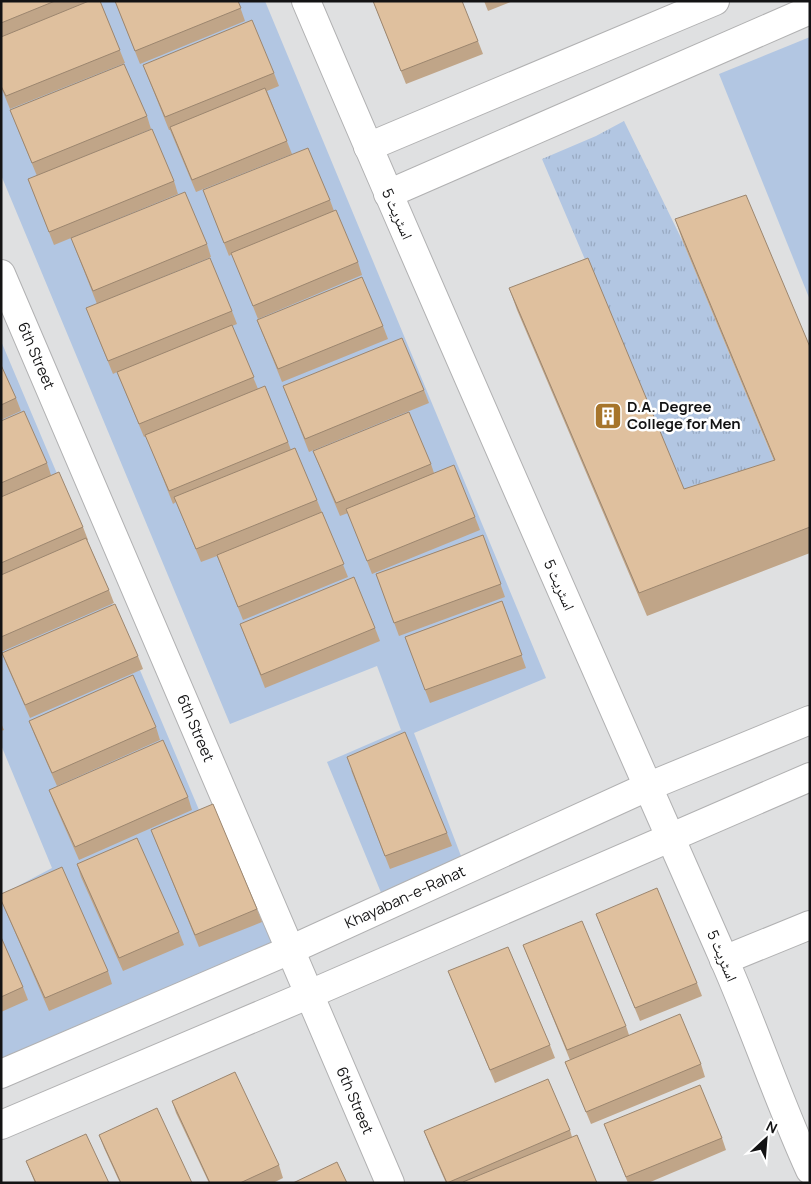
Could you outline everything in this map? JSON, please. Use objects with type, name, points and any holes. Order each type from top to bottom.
[{"type":"street","name":"اسٹریٹ 5","points":[[306,1],[388,194],[724,960],[808,1163]]},
{"type":"street","points":[[368,147],[716,1]]},
{"type":"street","points":[[388,194],[810,10]]},
{"type":"street","name":"6th Street","points":[[1,274],[390,1183]]},
{"type":"street","name":"Khayaban-e-Rahat","points":[[1,1074],[290,950],[647,787],[810,720]]},
{"type":"street","points":[[1,1125],[310,994],[669,836],[810,777]]},
{"type":"street","points":[[724,960],[810,925]]},
{"type":"green space","points":[[1,1],[265,1],[546,678],[414,733],[461,856],[382,895],[327,762],[401,730],[377,666],[230,724],[1,175]]},
{"type":"green space","points":[[810,37],[810,300],[719,74]]},
{"type":"green space","points":[[624,121],[683,242],[783,483],[693,512],[542,159],[596,136]]},
{"type":"green space","points":[[1,341],[202,817],[223,809],[274,944],[1,1062],[1,895],[52,868],[1,745]]},
{"type":"building","points":[[1,1],[55,1],[1,23]]},
{"type":"building","points":[[89,1],[100,1],[120,50],[6,96],[1,86],[1,37]]},
{"type":"building","points":[[115,1],[238,1],[241,8],[135,51]]},
{"type":"building","points":[[373,1],[462,1],[478,41],[401,71]]},
{"type":"building","points":[[252,20],[274,73],[165,117],[143,65]]},
{"type":"building","points":[[124,64],[147,116],[32,163],[10,110]]},
{"type":"building","points":[[265,88],[287,141],[192,180],[170,127]]},
{"type":"building","points":[[152,129],[174,181],[49,232],[28,179]]},
{"type":"building","points":[[308,148],[330,200],[224,243],[203,190]]},
{"type":"building","points":[[185,192],[207,244],[93,291],[71,238]]},
{"type":"building","name":"D.A. Degree College for Men","points":[[746,195],[810,347],[810,527],[639,593],[509,288],[588,258],[684,489],[775,460],[675,219]]},
{"type":"building","points":[[336,210],[358,262],[253,306],[231,253]]},
{"type":"building","points":[[210,258],[232,311],[108,361],[86,308]]},
{"type":"building","points":[[362,277],[383,326],[278,369],[257,320]]},
{"type":"building","points":[[232,325],[254,377],[139,424],[117,372]]},
{"type":"building","points":[[402,338],[424,390],[305,439],[283,386]]},
{"type":"building","points":[[1,365],[16,398],[1,405]]},
{"type":"building","points":[[265,386],[288,442],[169,491],[145,435]]},
{"type":"building","points":[[24,411],[47,463],[1,483],[1,421]]},
{"type":"building","points":[[409,412],[431,464],[336,503],[313,451]]},
{"type":"building","points":[[295,448],[317,500],[196,549],[174,497]]},
{"type":"building","points":[[454,465],[475,517],[367,561],[346,509]]},
{"type":"building","points":[[59,472],[83,527],[1,563],[1,497]]},
{"type":"building","points":[[322,512],[344,564],[238,607],[217,555]]},
{"type":"building","points":[[483,535],[501,584],[394,623],[376,574]]},
{"type":"building","points":[[86,538],[109,590],[1,637],[1,575]]},
{"type":"building","points":[[354,577],[375,628],[261,675],[240,624]]},
{"type":"building","points":[[502,601],[522,655],[425,690],[405,637]]},
{"type":"building","points":[[115,604],[138,656],[25,705],[2,653]]},
{"type":"building","points":[[133,675],[156,727],[52,773],[29,721]]},
{"type":"building","points":[[405,732],[447,833],[385,856],[347,757]]},
{"type":"building","points":[[163,740],[188,797],[75,847],[49,790]]},
{"type":"building","points":[[213,804],[257,909],[195,935],[151,830]]},
{"type":"building","points":[[137,838],[179,932],[119,958],[77,864]]},
{"type":"building","points":[[62,867],[108,971],[45,998],[1,900],[1,894]]},
{"type":"building","points":[[657,888],[697,983],[635,1008],[596,914]]},
{"type":"building","points":[[582,921],[626,1026],[567,1050],[523,945]]},
{"type":"building","points":[[1,937],[23,987],[1,997]]},
{"type":"building","points":[[508,947],[550,1045],[490,1070],[448,971]]},
{"type":"building","points":[[680,1014],[701,1064],[586,1112],[565,1062]]},
{"type":"building","points":[[235,1072],[279,1165],[240,1183],[210,1183],[172,1101]]},
{"type":"building","points":[[548,1079],[570,1130],[447,1183],[424,1131]]},
{"type":"building","points":[[700,1085],[722,1138],[626,1177],[604,1124]]},
{"type":"building","points":[[157,1108],[192,1183],[121,1183],[99,1135]]},
{"type":"building","points":[[86,1134],[109,1183],[36,1183],[26,1161]]},
{"type":"building","points":[[577,1135],[597,1183],[463,1183],[463,1182]]},
{"type":"building","points":[[337,1162],[347,1183],[293,1183]]},
{"type":"place","name":"D.A. Degree College for Men","points":[[608,416]]}]
